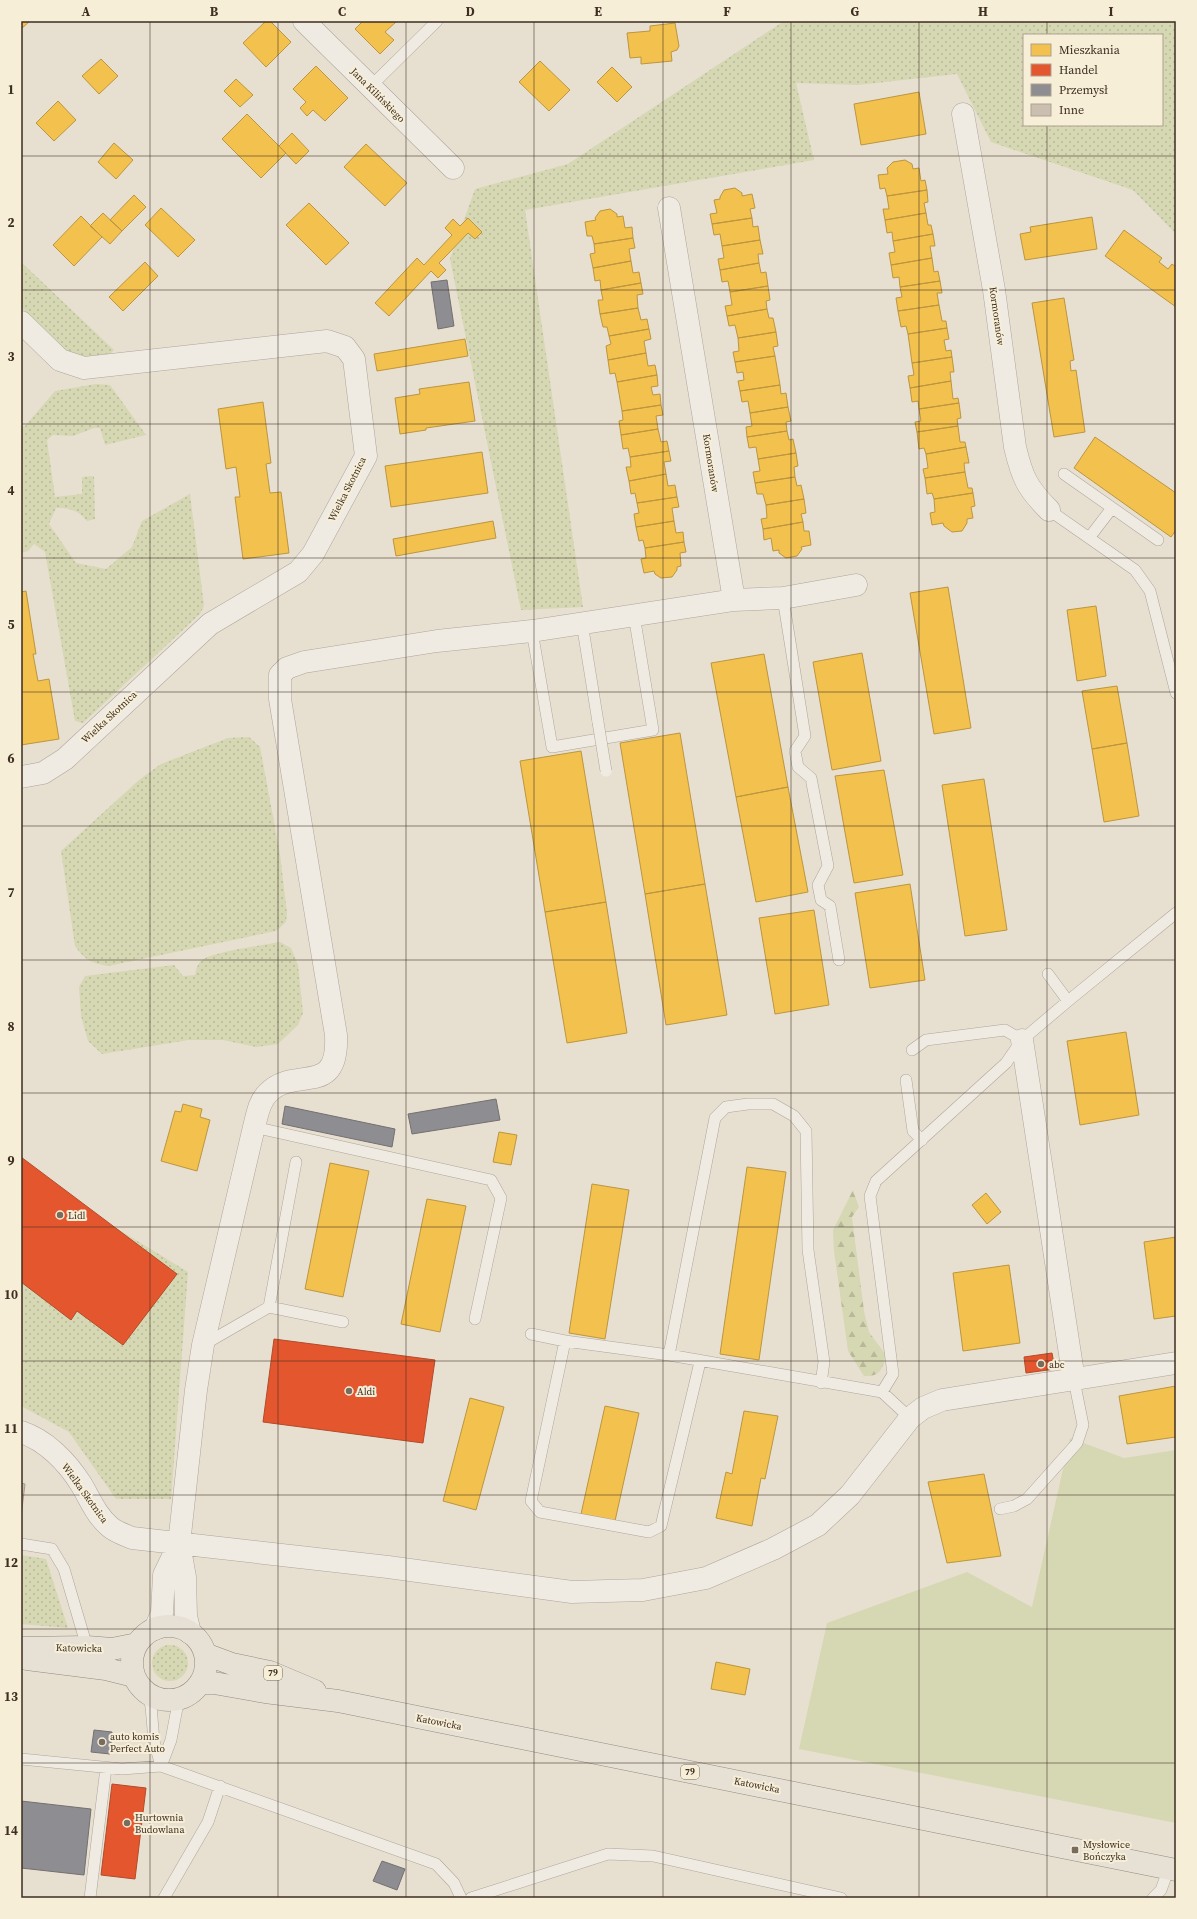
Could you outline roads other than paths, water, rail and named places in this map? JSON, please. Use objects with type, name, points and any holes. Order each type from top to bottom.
[{"type":"main road","points":[[174,1626],[190,1632],[198,1641],[205,1654],[205,1671],[200,1683],[192,1692],[183,1697],[165,1699],[156,1697],[140,1684],[132,1660],[137,1644],[142,1637],[155,1629],[174,1626]]},
{"type":"main road","name":"Katowicka","points":[[21,1648],[88,1647],[112,1649],[137,1644]]},
{"type":"main road","name":"Katowicka","points":[[205,1654],[232,1664],[270,1672],[338,1701]]},
{"type":"main road","name":"Katowicka","points":[[21,1658],[106,1669],[140,1684]]},
{"type":"main road","name":"Katowicka","points":[[200,1683],[214,1683],[265,1692],[338,1701],[1172,1869]]},
{"type":"street","name":"Jana Kilińskiego","points":[[304,21],[453,168]]},
{"type":"street","name":"Kormoranów","points":[[963,114],[994,290],[1015,447],[1021,471],[1033,494],[1048,510]]},
{"type":"street","name":"Kormoranów","points":[[669,208],[734,600]]},
{"type":"street","name":"Wielka Skotnica","points":[[21,322],[60,360],[84,368],[327,341],[345,347],[354,359],[366,456],[313,554],[298,572],[210,624],[65,759],[43,773],[21,777]]},
{"type":"street","points":[[190,1632],[186,1616],[185,1577],[179,1544],[196,1390],[203,1345],[254,1127],[260,1106],[266,1094],[273,1088],[283,1084],[311,1079],[324,1073],[332,1065],[336,1056],[337,1048],[280,699],[280,674],[287,668],[304,662],[437,641],[532,631],[734,600],[783,598],[856,585]]},
{"type":"street","points":[[1022,1040],[1074,1380]]},
{"type":"street","name":"Wielka Skotnica","points":[[21,1432],[47,1446],[66,1464],[80,1482],[96,1511],[111,1528],[132,1538],[388,1567],[572,1592],[643,1590],[706,1578],[773,1549],[818,1525],[850,1496],[910,1418],[923,1408],[942,1400],[1074,1380],[1176,1362]]},
{"type":"street","points":[[155,1629],[162,1613],[164,1575],[179,1544]]},
{"type":"lane","points":[[370,87],[437,21]]},
{"type":"lane","points":[[1064,474],[1158,540]]},
{"type":"lane","points":[[1089,538],[1112,508]]},
{"type":"lane","points":[[1048,510],[1135,570],[1150,591],[1176,689]]},
{"type":"lane","points":[[783,598],[805,736],[795,751],[798,767],[812,778],[828,866],[818,885],[821,900],[830,906],[839,960]]},
{"type":"lane","points":[[532,631],[552,747],[654,730],[634,615]]},
{"type":"lane","points":[[582,623],[606,771]]},
{"type":"lane","points":[[882,1392],[893,1374],[870,1196],[876,1181],[1006,1063],[1022,1040],[1176,913]]},
{"type":"lane","points":[[1048,974],[1068,1001]]},
{"type":"lane","points":[[912,1050],[926,1040],[1005,1030],[1022,1040]]},
{"type":"lane","points":[[906,1080],[913,1131],[922,1140]]},
{"type":"lane","points":[[669,1356],[715,1118],[726,1107],[748,1104],[773,1104],[794,1116],[806,1131],[808,1250],[824,1362],[821,1383]]},
{"type":"lane","points":[[254,1127],[491,1180],[501,1198],[475,1319]]},
{"type":"lane","points":[[269,1307],[296,1162]]},
{"type":"lane","points":[[203,1345],[269,1307],[343,1322]]},
{"type":"lane","points":[[531,1334],[565,1341],[669,1356],[821,1383],[882,1392],[910,1418]]},
{"type":"lane","points":[[565,1341],[531,1501],[540,1512],[649,1532],[661,1526],[700,1362]]},
{"type":"lane","points":[[1000,1508],[1014,1506],[1027,1499],[1077,1444],[1082,1425],[1074,1380]]},
{"type":"lane","points":[[21,1544],[52,1549],[64,1570],[88,1647]]},
{"type":"lane","points":[[140,1684],[151,1706],[154,1741],[161,1766]]},
{"type":"lane","points":[[161,1766],[171,1740],[177,1708],[183,1697]]},
{"type":"lane","points":[[21,1759],[122,1769],[161,1766],[436,1864],[454,1883],[461,1898]]},
{"type":"lane","points":[[90,1898],[106,1768]]},
{"type":"lane","points":[[164,1898],[208,1822],[220,1786]]},
{"type":"lane","points":[[471,1898],[608,1854],[653,1856],[841,1898]]},
{"type":"lane","points":[[1153,1898],[1160,1890],[1172,1869]]},
{"type":"place","name":"Lidl","points":[[60,1215]]},
{"type":"place","name":"abc","points":[[1041,1364]]},
{"type":"place","name":"Aldi","points":[[349,1391]]},
{"type":"place","name":"auto komis Perfect Auto","points":[[102,1742]]},
{"type":"place","name":"Hurtownia Budowlana","points":[[127,1823]]},
{"type":"place","name":"Mysłowice Bończyka","points":[[1075,1850]]}]
